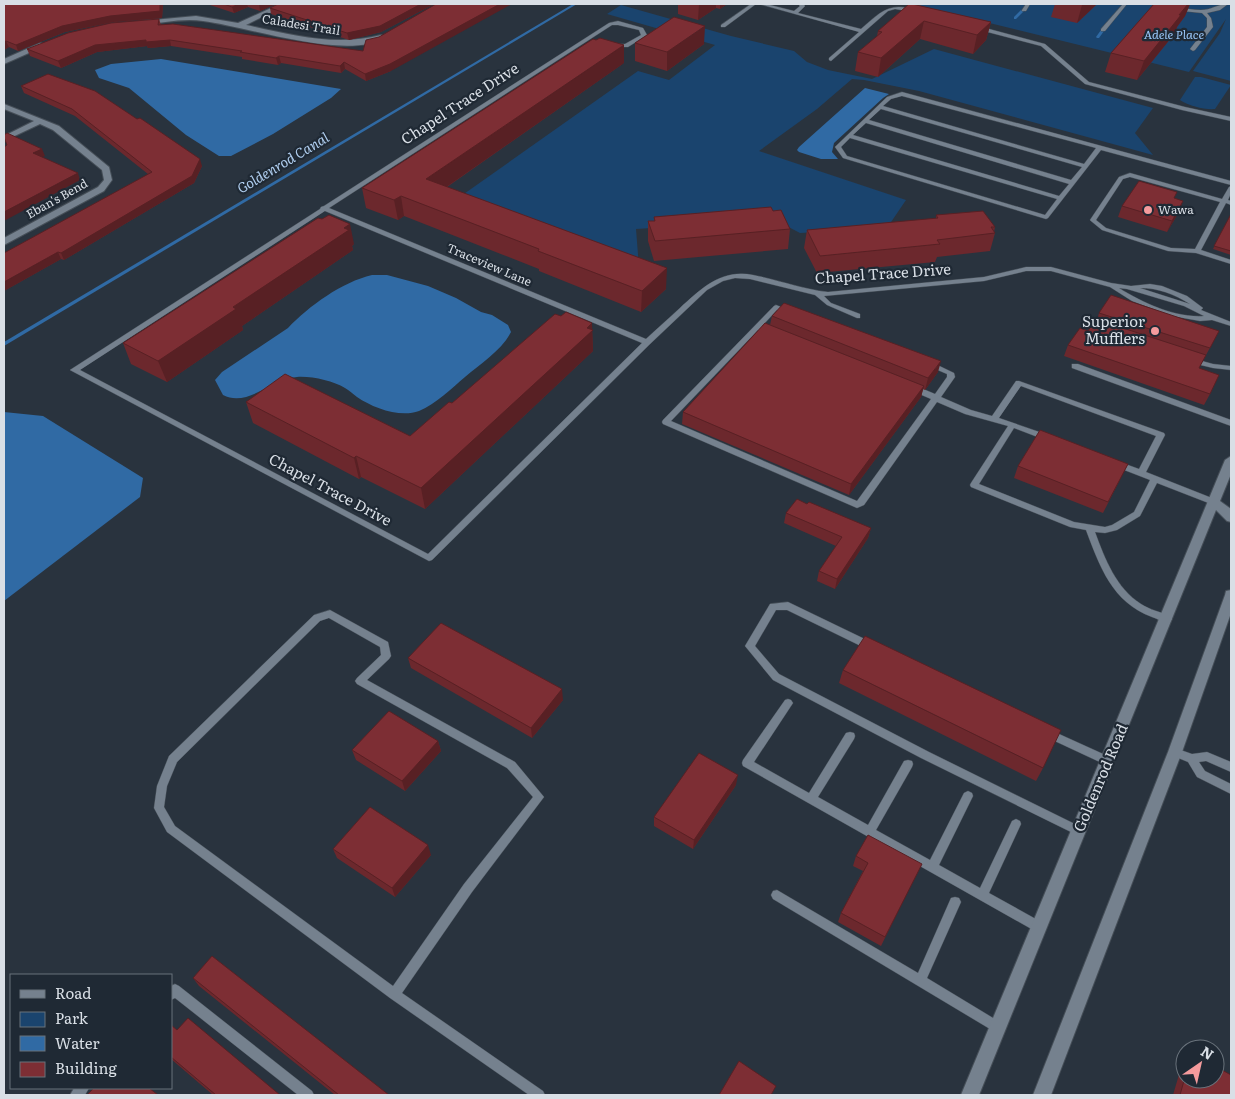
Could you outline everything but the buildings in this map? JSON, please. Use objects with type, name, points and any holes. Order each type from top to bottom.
[{"type":"main road","points":[[240,26],[285,4]]},
{"type":"main road","name":"Caladesi Trail","points":[[133,24],[202,18],[268,32],[345,44],[368,42],[392,31]]},
{"type":"main road","points":[[4,62],[52,42]]},
{"type":"main road","name":"Eban's Bend","points":[[4,106],[56,128],[106,169],[108,180],[101,188],[4,242]]},
{"type":"main road","points":[[4,139],[40,121]]},
{"type":"main road","name":"Goldenrod Road","points":[[970,1095],[1231,460]]},
{"type":"main road","points":[[1214,502],[1226,511],[1231,518]]},
{"type":"main road","points":[[1042,1095],[1175,752],[1231,595]]},
{"type":"lane","points":[[724,26],[754,4]]},
{"type":"lane","points":[[762,4],[862,31]]},
{"type":"lane","points":[[795,13],[803,6],[800,4]]},
{"type":"lane","points":[[1024,10],[1028,4]]},
{"type":"lane","points":[[1103,30],[1125,4]]},
{"type":"lane","points":[[1155,4],[1204,12],[1217,10],[1226,4]]},
{"type":"lane","points":[[831,59],[886,10],[895,8],[924,14]]},
{"type":"lane","points":[[1193,49],[1210,27],[1209,18],[1204,12]]},
{"type":"lane","name":"Chapel Trace Drive","points":[[611,45],[626,46],[644,35],[641,29],[618,23],[611,24],[592,40],[323,208],[74,370],[429,558],[646,342],[713,282],[728,277],[755,277],[806,293],[818,294],[955,282],[1032,269],[1060,271],[1186,305],[1211,318],[1231,324]]},
{"type":"lane","points":[[969,26],[1043,45],[1087,83],[1184,109],[1231,119]]},
{"type":"lane","points":[[1100,147],[1046,217],[845,157],[838,147],[889,98],[902,94],[1100,147],[1231,183]]},
{"type":"lane","points":[[879,107],[1086,166]]},
{"type":"lane","points":[[864,121],[1073,183]]},
{"type":"lane","points":[[850,136],[1061,198]]},
{"type":"lane","points":[[1228,202],[1130,175],[1121,178],[1094,217],[1094,223],[1104,229],[1170,250],[1197,251],[1231,262]]},
{"type":"lane","points":[[1197,251],[1228,202],[1231,188]]},
{"type":"lane","name":"Traceview Lane","points":[[323,208],[646,342]]},
{"type":"lane","name":"Chapel Trace Drive","points":[[1111,285],[1136,301],[1191,318],[1211,318]]},
{"type":"lane","points":[[818,294],[829,304],[857,316]]},
{"type":"lane","points":[[794,314],[776,307],[666,422],[857,505],[951,377],[950,373],[919,359]]},
{"type":"lane","points":[[757,327],[777,335]]},
{"type":"lane","points":[[1187,358],[1213,366],[1231,368]]},
{"type":"lane","points":[[1075,366],[1231,423]]},
{"type":"lane","points":[[901,383],[968,412],[994,419],[1058,442]]},
{"type":"lane","points":[[994,419],[1019,383],[1161,435],[1141,473]]},
{"type":"lane","points":[[1012,425],[974,485],[1073,525],[1090,529],[1105,530],[1114,528],[1137,514],[1155,478]]},
{"type":"lane","points":[[1113,462],[1214,502]]},
{"type":"lane","points":[[1090,529],[1106,572],[1119,590],[1139,607],[1167,619]]},
{"type":"lane","points":[[876,649],[788,606],[773,607],[750,646],[776,677],[925,755],[1078,831]]},
{"type":"lane","points":[[394,994],[468,888],[539,797],[511,766],[360,680],[386,656],[385,644],[330,614],[317,618],[172,759],[162,786],[159,808],[171,830],[394,994],[539,1095]]},
{"type":"lane","points":[[788,703],[747,763],[1039,927]]},
{"type":"lane","points":[[1034,726],[1108,761]]},
{"type":"lane","points":[[812,799],[850,736]]},
{"type":"lane","points":[[1175,752],[1192,760],[1201,774],[1231,789]]},
{"type":"lane","points":[[1192,760],[1207,756],[1231,767]]},
{"type":"lane","points":[[870,831],[908,764]]},
{"type":"lane","points":[[932,866],[968,796]]},
{"type":"lane","points":[[983,894],[1016,824]]},
{"type":"lane","points":[[777,895],[999,1028]]},
{"type":"lane","points":[[920,981],[955,902]]},
{"type":"lane","points":[[172,993],[175,990],[308,1095]]},
{"type":"green space","name":"Adele Place","points":[[912,4],[1231,4],[1231,81],[1193,71],[1220,33],[1226,19],[1189,72]]},
{"type":"green space","points":[[621,5],[731,36],[794,51],[807,62],[828,70],[872,79],[934,49],[1153,108],[1135,133],[1153,155],[919,91],[852,79],[817,109],[759,151],[906,200],[887,228],[800,233],[775,220],[636,229],[639,267],[461,196],[638,71],[669,80],[715,45],[607,14]]},
{"type":"green space","points":[[1195,77],[1231,85],[1215,109],[1197,107],[1180,100]]},
{"type":"water","points":[[161,59],[341,89],[331,98],[273,134],[231,156],[219,156],[186,135],[129,88],[99,78],[95,70],[111,64]]},
{"type":"water","points":[[865,88],[889,94],[834,143],[832,152],[838,159],[821,159],[797,150],[799,147]]},
{"type":"water","points":[[372,275],[387,275],[428,286],[456,298],[481,312],[492,315],[508,325],[511,332],[496,351],[444,396],[425,408],[412,413],[387,411],[363,401],[340,385],[309,377],[297,377],[278,382],[242,398],[232,398],[223,395],[215,380],[222,372],[288,328],[306,311],[327,296],[349,283]]},
{"type":"water","points":[[4,412],[43,416],[143,478],[140,497],[4,601]]},
{"type":"waterway","name":"Goldenrod Canal","points":[[4,344],[575,4]]},
{"type":"waterway","points":[[1015,18],[1022,11]]},
{"type":"waterway","points":[[1098,37],[1102,31]]},
{"type":"place","name":"Wawa","points":[[1148,210]]},
{"type":"place","name":"Superior Mufflers","points":[[1155,331]]}]
